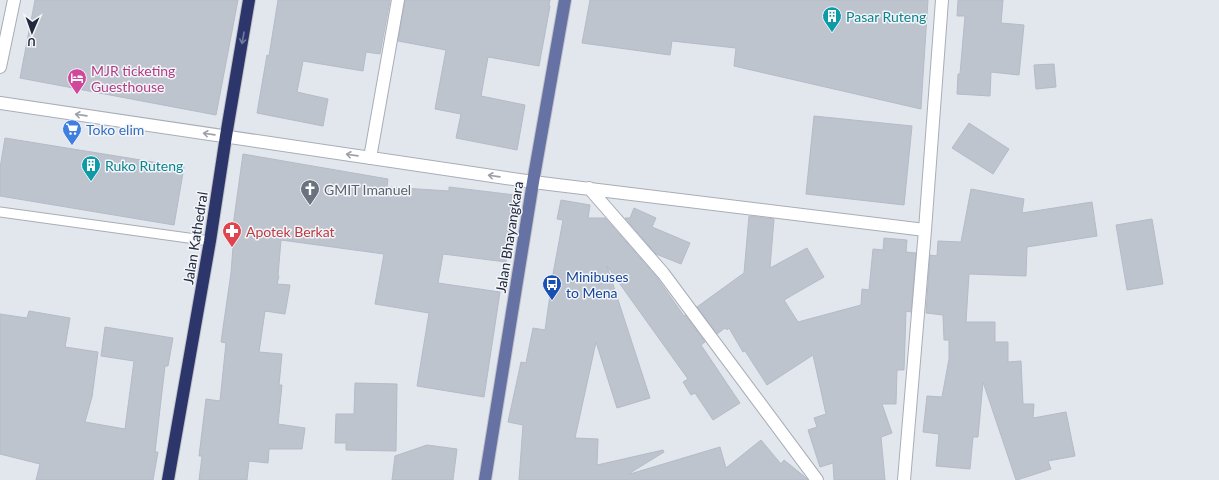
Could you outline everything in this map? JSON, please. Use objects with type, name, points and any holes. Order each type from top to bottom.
[{"type":"highway","name":"Jalan Kathedral","points":[[168,480],[210,241],[249,0]]},
{"type":"main road","name":"Jalan Bhayangkara","points":[[485,480],[533,182],[565,0]]},
{"type":"street","points":[[0,67],[14,0]]},
{"type":"street","points":[[370,158],[398,0]]},
{"type":"street","points":[[904,480],[925,230],[942,0]]},
{"type":"street","points":[[0,103],[533,182],[925,230]]},
{"type":"street","points":[[589,188],[663,273],[817,480]]},
{"type":"lane","points":[[0,212],[210,241]]},
{"type":"building","points":[[35,0],[238,0],[216,115],[20,78]]},
{"type":"building","points":[[278,0],[390,0],[380,54],[366,52],[363,71],[303,61],[297,92],[328,99],[323,126],[257,113],[267,55],[269,56]]},
{"type":"building","points":[[405,0],[550,0],[539,66],[488,57],[481,96],[525,105],[517,150],[456,138],[461,114],[435,109],[446,50],[398,41]]},
{"type":"building","name":"Pasar Ruteng","points":[[590,0],[928,0],[921,109],[734,66],[736,48],[672,41],[670,55],[582,43]]},
{"type":"building","points":[[958,0],[1003,0],[1001,23],[1024,25],[1019,75],[991,72],[990,96],[957,94],[965,16],[957,16]]},
{"type":"building","points":[[1054,64],[1056,87],[1036,89],[1034,65]]},
{"type":"building","points":[[814,116],[912,126],[904,205],[806,194]]},
{"type":"building","points":[[969,123],[1009,149],[993,174],[952,148]]},
{"type":"building","name":"Ruko Ruteng","points":[[5,138],[184,167],[174,225],[0,196],[0,168]]},
{"type":"building","points":[[243,154],[388,179],[387,187],[449,191],[449,187],[515,195],[506,262],[443,254],[438,283],[500,292],[484,397],[417,386],[429,313],[375,304],[384,254],[281,240],[279,276],[277,284],[290,285],[285,314],[265,311],[259,352],[282,354],[279,385],[282,385],[278,424],[305,428],[302,449],[269,449],[268,463],[249,461],[247,480],[199,480],[202,456],[199,456],[206,399],[220,401],[226,343],[221,342],[231,273],[234,234],[232,233]]},
{"type":"building","points":[[971,189],[1024,199],[1022,213],[1092,202],[1097,236],[1027,247],[1026,276],[969,274],[966,322],[995,322],[995,342],[1008,342],[1008,362],[1021,361],[1023,404],[1034,404],[1033,418],[1066,412],[1075,456],[1048,461],[1051,469],[1017,480],[983,382],[978,437],[973,437],[970,469],[936,466],[939,434],[923,432],[927,396],[942,397],[949,359],[949,340],[944,340],[943,315],[926,313],[930,255],[937,256],[938,241],[961,242]]},
{"type":"building","points":[[561,200],[590,205],[588,218],[605,218],[655,275],[684,316],[685,315],[705,342],[701,345],[740,403],[713,420],[695,393],[691,395],[683,382],[688,379],[607,266],[650,398],[617,408],[596,342],[575,438],[598,439],[597,465],[663,450],[664,452],[630,474],[720,447],[726,468],[761,440],[781,464],[784,460],[808,480],[519,480],[523,425],[508,422],[521,362],[526,363],[533,328],[545,330],[563,220],[557,219]]},
{"type":"building","points":[[634,208],[656,218],[652,227],[690,243],[681,264],[656,254],[625,218],[630,218]]},
{"type":"building","points":[[749,216],[774,219],[770,268],[807,248],[824,277],[784,300],[798,322],[861,305],[862,289],[869,290],[873,249],[883,250],[884,238],[907,240],[906,252],[916,253],[911,312],[906,311],[904,370],[897,370],[896,404],[882,404],[892,433],[881,437],[885,480],[834,480],[833,463],[820,467],[808,430],[817,427],[814,418],[826,414],[813,355],[767,385],[745,351],[743,352],[729,328],[727,330],[725,328],[717,334],[697,307],[744,273]]},
{"type":"building","points":[[1152,219],[1163,284],[1127,290],[1116,225]]},
{"type":"building","points":[[29,311],[70,318],[65,347],[98,352],[92,397],[85,422],[125,429],[134,361],[101,356],[105,327],[173,338],[168,366],[165,366],[155,452],[158,452],[153,480],[36,480],[40,464],[0,454],[0,314],[27,318]]},
{"type":"building","points":[[355,383],[397,384],[396,451],[346,450],[346,443],[335,443],[336,414],[354,414]]},
{"type":"building","points":[[427,445],[457,449],[453,480],[392,480],[395,456]]},
{"type":"place","name":"Pasar Ruteng","points":[[832,33]]},
{"type":"place","name":"MJR ticketing Guesthouse","points":[[77,95]]},
{"type":"place","name":"Toko elim","points":[[72,146]]},
{"type":"place","name":"Ruko Ruteng","points":[[91,182]]},
{"type":"place","name":"GMIT Imanuel","points":[[310,206]]},
{"type":"place","name":"Apotek Berkat","points":[[232,248]]},
{"type":"place","name":"Minibuses to Mena","points":[[552,301]]}]
